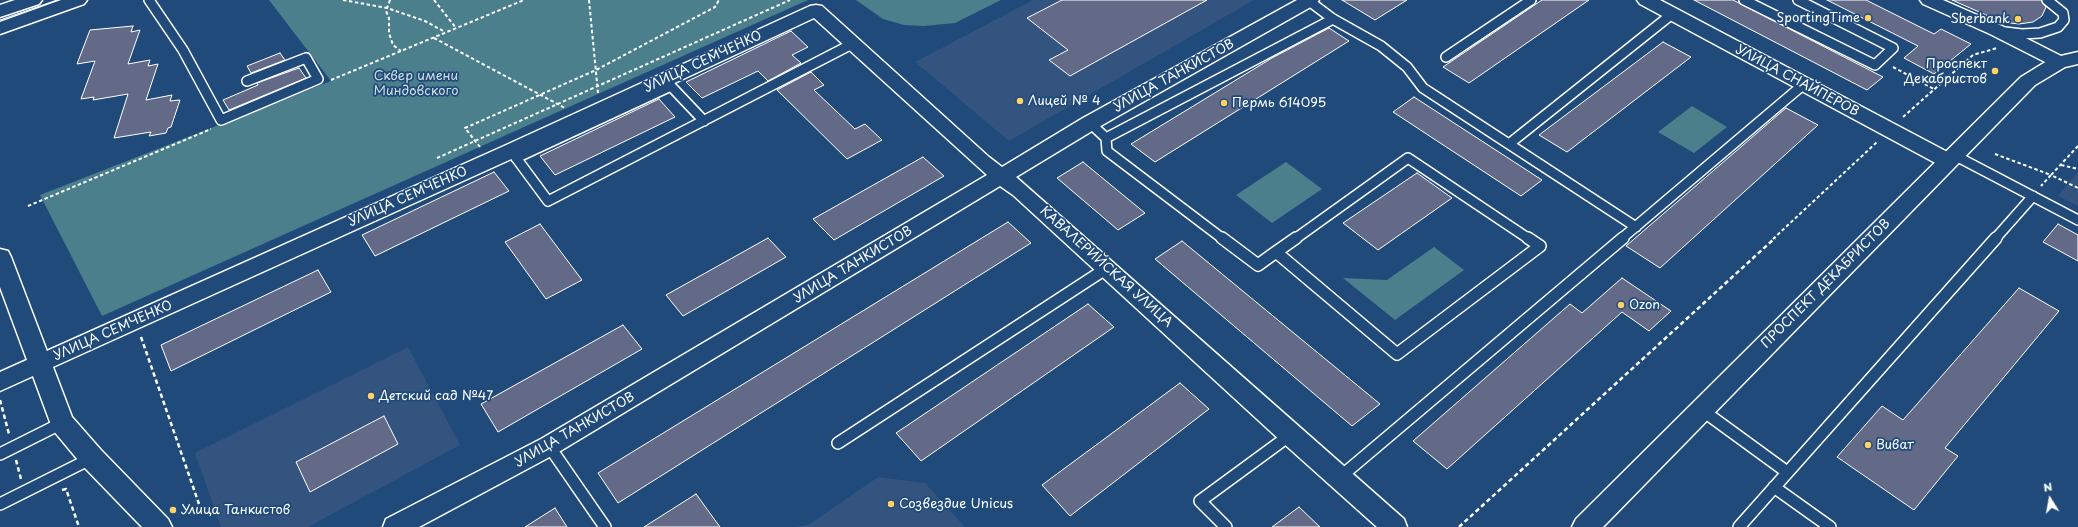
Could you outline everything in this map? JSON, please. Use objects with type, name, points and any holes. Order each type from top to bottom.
[{"type":"main road","points":[[0,11],[32,0]]},
{"type":"main road","points":[[0,28],[78,0]]},
{"type":"main road","name":"УЛИЦА СНАЙПЕРОВ","points":[[1646,0],[1804,84],[1951,158]]},
{"type":"main road","name":"ПРОСПЕКТ ДЕКАБРИСТОВ","points":[[1585,527],[2028,81],[2069,60]]},
{"type":"main road","points":[[0,257],[62,423],[92,458],[159,527]]},
{"type":"street","name":"УЛИЦА ТАНКИСТОВ","points":[[395,527],[549,446],[1090,123],[1310,0]]},
{"type":"street","points":[[1930,0],[2018,41],[2069,60]]},
{"type":"street","name":"КАВАЛЕРИЙСКАЯ УЛИЦА","points":[[816,10],[854,43],[982,162],[1003,175],[1290,435],[1395,527]]},
{"type":"street","name":"УЛИЦА СЕМЧЕНКО","points":[[0,382],[514,155],[668,83],[816,10]]},
{"type":"lane","points":[[149,0],[183,50],[221,120],[318,80],[306,58],[247,81]]},
{"type":"lane","points":[[1310,0],[1334,18],[1381,46],[1407,66],[1423,88],[1636,227]]},
{"type":"lane","points":[[1446,57],[1532,0]]},
{"type":"lane","points":[[1744,0],[1875,65],[1893,48],[1798,0]]},
{"type":"lane","points":[[1996,30],[2022,34],[2040,33],[2058,27],[2064,20],[2063,13],[2047,0]]},
{"type":"lane","points":[[1509,144],[1672,14]]},
{"type":"lane","points":[[1106,138],[1334,18]]},
{"type":"lane","points":[[514,155],[548,201],[854,43]]},
{"type":"lane","points":[[668,83],[704,121]]},
{"type":"lane","points":[[1339,478],[1804,84]]},
{"type":"lane","points":[[1090,123],[1106,138],[1107,151],[1258,265],[1276,252],[1408,158],[1540,246],[1397,354],[1276,252]]},
{"type":"lane","points":[[1951,158],[2033,196],[2078,220]]},
{"type":"lane","points":[[1739,527],[1786,472],[2033,196]]},
{"type":"lane","points":[[838,443],[1107,268]]},
{"type":"lane","points":[[1702,410],[1786,472]]},
{"type":"lane","points":[[0,454],[62,423]]},
{"type":"lane","points":[[1226,527],[1200,501],[1290,435]]},
{"type":"lane","points":[[549,446],[605,527]]},
{"type":"lane","points":[[0,504],[92,458]]},
{"type":"lane","points":[[1774,487],[1830,527]]},
{"type":"path","points":[[343,0],[387,8],[425,21],[446,32]]},
{"type":"path","points":[[390,0],[387,8],[389,33],[393,44],[401,51]]},
{"type":"path","points":[[434,0],[456,28]]},
{"type":"path","points":[[589,0],[599,98]]},
{"type":"path","points":[[483,151],[465,128],[596,70],[715,7],[719,0]]},
{"type":"path","points":[[437,158],[790,0]]},
{"type":"path","points":[[433,38],[571,111]]},
{"type":"path","points":[[1903,117],[1973,55],[2018,41]]},
{"type":"path","points":[[1880,60],[1934,89]]},
{"type":"path","points":[[1459,527],[1664,341],[1877,142]]},
{"type":"path","points":[[2033,196],[2078,146]]},
{"type":"path","points":[[1995,154],[2051,175],[2078,188]]},
{"type":"path","points":[[2060,165],[2078,169]]},
{"type":"path","points":[[139,332],[198,504]]},
{"type":"shaded area","name":"Лицей № 4","points":[[1033,0],[1254,0],[1009,141],[915,62]]},
{"type":"shaded area","points":[[2078,172],[2078,206],[2058,196]]},
{"type":"shaded area","name":"Детский сад №47","points":[[408,347],[460,445],[308,527],[221,527],[195,453]]},
{"type":"shaded area","name":"Созвездие Unicus","points":[[878,477],[925,483],[965,527],[793,527],[808,525]]},
{"type":"green space","name":"Сквер имени Миндовского","points":[[269,0],[808,0],[102,316],[40,195],[331,81]]},
{"type":"green space","points":[[856,0],[1001,0],[955,23],[924,26],[904,25],[883,19]]},
{"type":"green space","points":[[1692,106],[1727,127],[1694,153],[1658,132]]},
{"type":"green space","points":[[1286,162],[1322,189],[1272,223],[1236,195]]},
{"type":"green space","points":[[1434,247],[1464,270],[1395,320],[1343,278],[1387,280]]},
{"type":"building","points":[[1062,0],[1207,0],[1070,76],[1049,60],[1068,50],[1027,18]]},
{"type":"building","points":[[1342,0],[1407,0],[1375,20]]},
{"type":"building","points":[[1542,0],[1589,0],[1469,83],[1443,67]]},
{"type":"building","points":[[1694,0],[1733,0],[1883,77],[1867,90]]},
{"type":"building","points":[[1827,0],[1866,0],[1934,34],[1941,29],[1971,44],[1934,74],[1904,58],[1918,46]]},
{"type":"building","points":[[1952,0],[2041,0],[2046,7],[2042,16],[2033,22],[2019,24],[2002,22]]},
{"type":"building","points":[[133,26],[131,32],[140,30],[128,64],[150,60],[148,66],[158,64],[146,100],[172,95],[170,101],[180,100],[171,127],[168,128],[166,133],[149,136],[151,132],[114,138],[128,94],[93,100],[94,97],[81,99],[95,61],[77,64],[90,30]]},
{"type":"building","points":[[1329,28],[1349,41],[1155,162],[1131,144],[1272,58]]},
{"type":"building","points":[[791,31],[808,47],[792,55],[801,63],[768,81],[758,71],[702,98],[686,82]]},
{"type":"building","points":[[1663,42],[1691,57],[1567,152],[1539,135]]},
{"type":"building","points":[[280,53],[285,60],[251,73],[247,66]]},
{"type":"building","points":[[299,68],[306,78],[229,110],[223,100],[258,85],[257,83]]},
{"type":"building","points":[[811,72],[824,85],[814,90],[855,129],[865,124],[882,140],[847,159],[777,90]]},
{"type":"building","points":[[1414,97],[1542,180],[1521,196],[1393,112]]},
{"type":"building","points":[[659,99],[675,117],[555,175],[540,156]]},
{"type":"building","points":[[1786,108],[1818,125],[1660,268],[1626,246]]},
{"type":"building","points":[[923,157],[944,176],[834,240],[813,219]]},
{"type":"building","points":[[1083,162],[1145,213],[1118,230],[1057,178]]},
{"type":"building","points":[[494,172],[509,191],[375,256],[362,235]]},
{"type":"building","points":[[1417,173],[1452,198],[1378,250],[1343,223]]},
{"type":"building","points":[[1008,222],[1031,243],[618,503],[598,473]]},
{"type":"building","points":[[540,224],[582,280],[546,299],[505,242]]},
{"type":"building","points":[[2058,224],[2078,235],[2078,261],[2043,242]]},
{"type":"building","points":[[768,238],[786,257],[683,316],[666,295]]},
{"type":"building","points":[[1182,241],[1380,404],[1352,426],[1155,259]]},
{"type":"building","points":[[318,270],[331,292],[171,371],[161,345]]},
{"type":"building","points":[[1622,278],[1671,311],[1649,331],[1622,312],[1447,469],[1413,441],[1570,304],[1582,313]]},
{"type":"building","points":[[2019,288],[2059,311],[1945,448],[1958,456],[1914,510],[1837,457],[1882,406],[1903,420]]},
{"type":"building","points":[[1088,304],[1114,327],[921,461],[896,433]]},
{"type":"building","points":[[623,325],[642,349],[498,432],[481,404]]},
{"type":"building","points":[[1180,383],[1209,409],[1070,516],[1042,485]]},
{"type":"building","points":[[384,416],[398,444],[310,492],[296,462]]},
{"type":"building","points":[[696,494],[720,527],[644,527]]},
{"type":"building","points":[[1299,507],[1320,527],[1272,527]]},
{"type":"building","points":[[555,508],[567,527],[525,527]]},
{"type":"tram line","points":[[0,20],[57,0]]},
{"type":"place","name":"SportingTime","points":[[1868,18]]},
{"type":"place","name":"Sberbank","points":[[2018,19]]},
{"type":"place","name":"Проспект Декабристов","points":[[1995,71]]},
{"type":"place","name":"Лицей № 4","points":[[1020,101]]},
{"type":"place","name":"Пермь 614095","points":[[1224,103]]},
{"type":"place","name":"Ozon","points":[[1621,305]]},
{"type":"place","name":"Детский сад №47","points":[[371,396]]},
{"type":"place","name":"Виват","points":[[1868,445]]},
{"type":"place","name":"Созвездие Unicus","points":[[891,504]]},
{"type":"place","name":"Улица Танкистов","points":[[173,510]]}]
